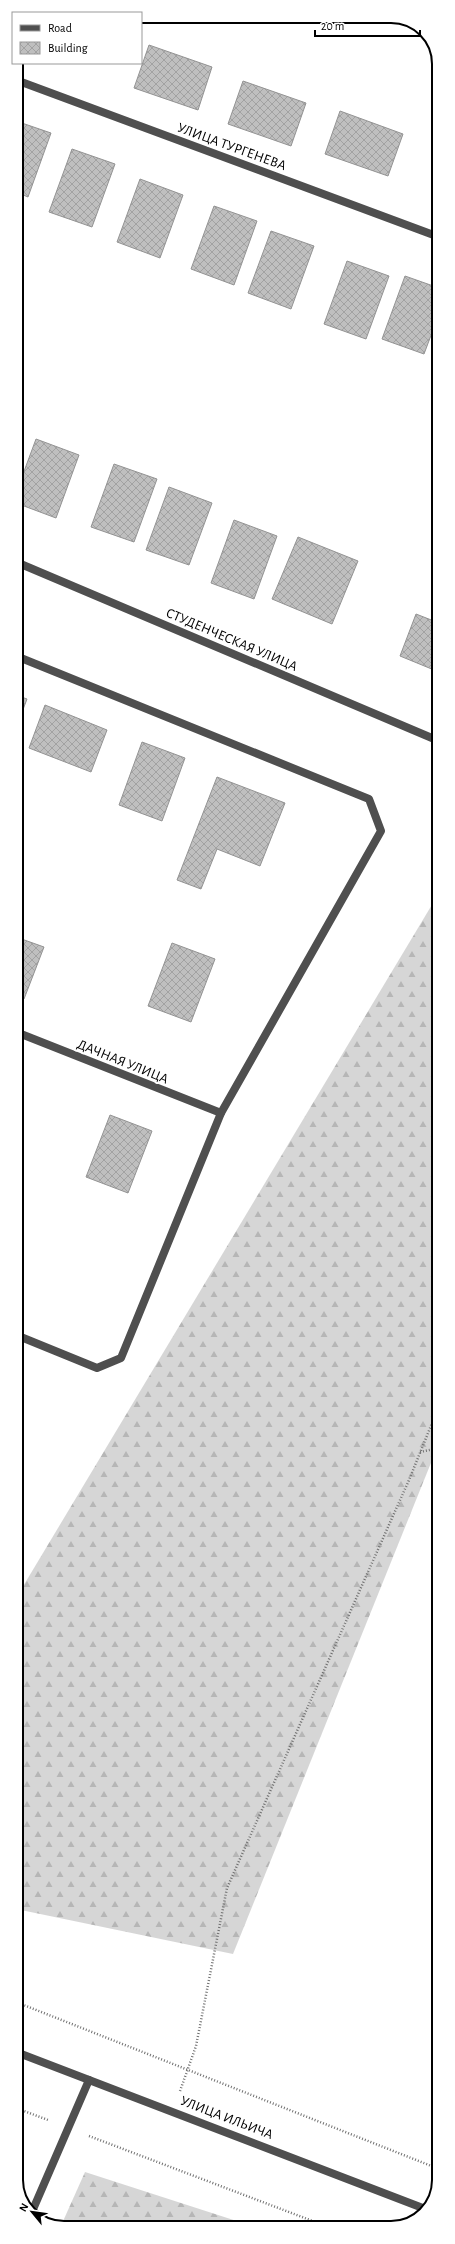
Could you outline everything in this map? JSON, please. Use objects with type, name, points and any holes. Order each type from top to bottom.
[{"type":"street","name":"УЛИЦА ТУРГЕНЕВА","points":[[23,83],[432,234]]},
{"type":"street","name":"СТУДЕНЧЕСКАЯ УЛИЦА","points":[[23,565],[432,738]]},
{"type":"street","points":[[23,659],[369,799],[381,831],[221,1113],[121,1358],[97,1368],[23,1338]]},
{"type":"street","name":"ДАЧНАЯ УЛИЦА","points":[[23,1035],[221,1113]]},
{"type":"street","name":"УЛИЦА ИЛЬИЧА","points":[[23,2055],[175,2111],[422,2207]]},
{"type":"street","points":[[34,2208],[89,2080]]},
{"type":"path","points":[[175,2111],[196,2046],[227,1888],[432,1423]]},
{"type":"path","points":[[420,1452],[432,1449]]},
{"type":"path","points":[[23,2005],[432,2166]]},
{"type":"path","points":[[23,2111],[313,2221]]},
{"type":"green space","points":[[432,905],[432,1460],[233,1954],[23,1910],[23,1586]]},
{"type":"green space","points":[[85,2172],[236,2221],[63,2221]]},
{"type":"building","points":[[149,45],[212,67],[198,110],[134,88]]},
{"type":"building","points":[[243,81],[306,103],[291,146],[228,124]]},
{"type":"building","points":[[340,111],[403,134],[388,176],[325,154]]},
{"type":"building","points":[[23,123],[51,133],[28,197],[23,195]]},
{"type":"building","points":[[72,149],[115,164],[92,227],[49,212]]},
{"type":"building","points":[[140,179],[183,195],[160,258],[117,242]]},
{"type":"building","points":[[214,206],[257,221],[234,285],[191,269]]},
{"type":"building","points":[[271,231],[314,246],[291,309],[248,293]]},
{"type":"building","points":[[347,261],[389,276],[366,339],[324,324]]},
{"type":"building","points":[[405,276],[432,286],[432,333],[424,354],[382,339]]},
{"type":"building","points":[[36,439],[79,455],[56,518],[23,506],[23,474]]},
{"type":"building","points":[[114,464],[157,479],[134,542],[91,527]]},
{"type":"building","points":[[169,487],[212,503],[189,565],[146,550]]},
{"type":"building","points":[[234,520],[277,536],[254,599],[211,583]]},
{"type":"building","points":[[298,537],[358,561],[332,624],[272,599]]},
{"type":"building","points":[[416,614],[432,620],[432,669],[400,656]]},
{"type":"building","points":[[23,698],[27,699],[23,710]]},
{"type":"building","points":[[45,705],[107,730],[91,772],[29,748]]},
{"type":"building","points":[[142,742],[185,758],[162,821],[119,805]]},
{"type":"building","points":[[217,777],[285,803],[260,866],[217,849],[201,889],[177,880]]},
{"type":"building","points":[[23,940],[44,947],[23,999]]},
{"type":"building","points":[[172,943],[215,959],[191,1022],[148,1006]]},
{"type":"building","points":[[110,1115],[152,1131],[128,1193],[86,1177]]}]
